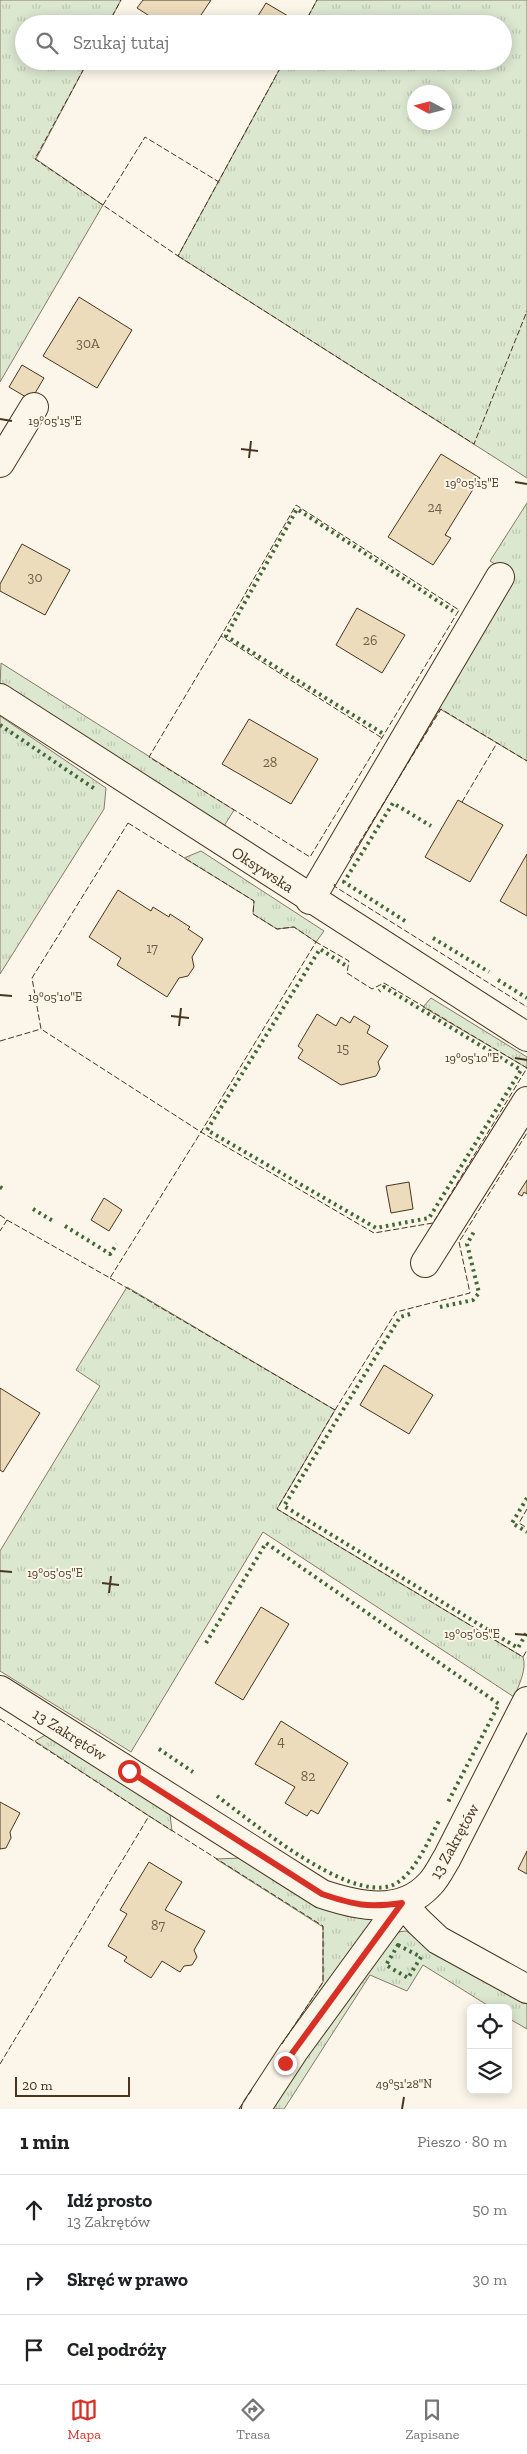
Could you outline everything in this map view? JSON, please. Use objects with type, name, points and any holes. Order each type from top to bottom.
[{"type":"street","points":[[0,463],[34,408]]},
{"type":"street","points":[[310,900],[500,577]]},
{"type":"street","name":"Oksywska","points":[[0,698],[310,900],[527,1037]]},
{"type":"street","points":[[424,1263],[527,1101]]},
{"type":"street","name":"13 Zakrętów","points":[[0,1690],[322,1894],[347,1902],[373,1907],[402,1903],[420,1894],[437,1874],[527,1701]]},
{"type":"street","points":[[256,2109],[294,2051],[402,1903],[418,1922],[438,1940],[527,1989]]},
{"type":"green space","points":[[0,0],[121,0],[113,15],[15,15],[15,70],[83,70],[36,159],[103,205],[0,382]]},
{"type":"green space","points":[[317,0],[527,0],[527,478],[178,256],[279,70],[512,70],[512,15],[309,15]]},
{"type":"green space","points":[[527,503],[527,761],[440,709],[334,886],[437,702],[515,577],[490,561]]},
{"type":"green space","points":[[1,663],[234,810],[221,831],[0,687]]},
{"type":"green space","points":[[0,716],[106,788],[104,809],[0,974]]},
{"type":"green space","points":[[201,851],[324,931],[316,942],[294,927],[277,929],[253,914],[254,901],[184,858]]},
{"type":"green space","points":[[431,998],[527,1057],[527,1068],[423,1007]]},
{"type":"green space","points":[[127,1287],[335,1410],[277,1509],[523,1657],[523,1672],[514,1697],[263,1532],[131,1752],[0,1671],[0,1551],[100,1386],[76,1370]]},
{"type":"green space","points":[[47,1734],[170,1814],[172,1831],[35,1741]]},
{"type":"green space","points":[[241,1858],[327,1908],[345,1916],[378,1922],[248,2109],[239,2109],[323,1982],[323,1927],[216,1859]]},
{"type":"green space","points":[[406,1931],[527,2002],[527,2029],[512,2020],[512,2004],[486,2004],[423,1965],[407,1991],[370,1975],[284,2109],[267,2109],[397,1932]]},
{"type":"building","points":[[143,0],[211,0],[201,15],[148,15],[137,8]]},
{"type":"building","points":[[266,3],[286,15],[259,15]]},
{"type":"building","points":[[79,297],[132,330],[97,388],[43,356]]},
{"type":"building","points":[[22,365],[44,378],[31,400],[9,387]]},
{"type":"building","points":[[441,454],[480,478],[445,535],[451,538],[433,565],[388,537]]},
{"type":"building","points":[[22,544],[70,570],[45,615],[0,591],[0,584]]},
{"type":"building","points":[[357,608],[405,635],[382,673],[336,645]]},
{"type":"building","points":[[249,719],[318,759],[291,804],[222,764]]},
{"type":"building","points":[[458,800],[503,825],[470,882],[425,857]]},
{"type":"building","points":[[527,854],[527,916],[500,901]]},
{"type":"building","points":[[118,890],[151,911],[153,907],[169,917],[170,914],[190,927],[188,929],[203,939],[192,957],[194,967],[188,976],[179,978],[167,997],[117,965],[121,958],[89,937]]},
{"type":"building","points":[[317,1014],[336,1026],[341,1017],[350,1023],[354,1016],[370,1026],[367,1033],[388,1046],[378,1062],[380,1069],[376,1076],[341,1085],[298,1058],[303,1050],[298,1046]]},
{"type":"building","points":[[527,1180],[527,1194],[524,1192],[522,1196],[518,1194]]},
{"type":"building","points":[[409,1182],[413,1209],[391,1213],[386,1186]]},
{"type":"building","points":[[104,1198],[122,1210],[109,1231],[91,1220]]},
{"type":"building","points":[[384,1365],[433,1395],[409,1434],[360,1405]]},
{"type":"building","points":[[0,1388],[40,1413],[3,1472],[0,1470]]},
{"type":"building","points":[[261,1607],[289,1624],[243,1700],[215,1683]]},
{"type":"building","points":[[281,1721],[348,1763],[318,1814],[311,1810],[307,1816],[285,1803],[295,1787],[255,1764]]},
{"type":"building","points":[[0,1802],[20,1813],[10,1832],[11,1838],[6,1848],[0,1849]]},
{"type":"building","points":[[527,1851],[527,1874],[518,1869]]},
{"type":"building","points":[[149,1862],[182,1882],[165,1910],[205,1931],[194,1950],[197,1957],[192,1965],[184,1966],[180,1972],[162,1961],[151,1978],[124,1961],[127,1957],[108,1946],[127,1914],[120,1910]]},
{"type":"hedge","points":[[382,733],[226,636],[297,509],[453,611]]},
{"type":"hedge","points":[[0,725],[95,789]]},
{"type":"hedge","points":[[405,921],[344,882],[393,803],[431,826]]},
{"type":"hedge","points":[[433,938],[489,972]]},
{"type":"hedge","points":[[345,965],[320,949],[207,1130],[376,1228],[429,1218],[521,1070],[384,987],[379,991]]},
{"type":"hedge","points":[[498,980],[527,998]]},
{"type":"hedge","points":[[0,1187],[5,1190]]},
{"type":"hedge","points":[[33,1209],[53,1221]]},
{"type":"hedge","points":[[65,1226],[110,1254],[117,1244]]},
{"type":"hedge","points":[[440,1307],[473,1300],[479,1293],[467,1244],[475,1230]]},
{"type":"hedge","points":[[410,1314],[400,1317],[284,1506],[518,1648],[527,1632]]},
{"type":"hedge","points":[[527,1498],[512,1523],[527,1532]]},
{"type":"hedge","points":[[206,1643],[266,1543],[499,1704],[447,1804]]},
{"type":"hedge","points":[[159,1749],[193,1772]]},
{"type":"hedge","points":[[217,1796],[276,1840],[325,1871],[349,1881],[371,1887],[390,1886],[406,1875],[413,1867],[440,1819]]},
{"type":"hedge","points":[[398,1945],[421,1957],[408,1978],[386,1965],[398,1945]]},
{"type":"fence","points":[[113,15],[121,0]]},
{"type":"fence","points":[[309,15],[317,0]]},
{"type":"fence","points":[[83,70],[35,159],[178,256],[279,70]]},
{"type":"fence","points":[[103,205],[145,137],[219,182]]},
{"type":"fence","points":[[178,256],[474,444],[527,311]]},
{"type":"fence","points":[[221,636],[149,757],[310,857],[459,610],[296,505],[221,636],[382,738]]},
{"type":"fence","points":[[350,858],[441,709],[527,761]]},
{"type":"fence","points":[[462,802],[497,743]]},
{"type":"fence","points":[[128,823],[254,901],[253,914],[277,929],[294,927],[316,942],[201,1132],[41,1029],[32,978],[128,823]]},
{"type":"fence","points":[[335,884],[334,886],[527,1007]]},
{"type":"fence","points":[[7,1220],[110,1278],[201,1132],[374,1233],[433,1223],[527,1068],[384,983],[372,989],[347,973],[349,961],[316,942]]},
{"type":"fence","points":[[0,1041],[41,1029]]},
{"type":"fence","points":[[335,1410],[396,1312],[470,1293],[459,1242],[527,1133]]},
{"type":"fence","points":[[0,1215],[7,1220],[0,1231]]},
{"type":"fence","points":[[110,1278],[335,1410],[277,1509],[523,1657],[527,1650]]},
{"type":"fence","points":[[527,1509],[519,1523],[527,1528]]},
{"type":"fence","points":[[0,1719],[149,1816]]},
{"type":"fence","points":[[0,2064],[149,1816],[323,1926],[323,1982],[282,2044]]},
{"type":"fence","points":[[239,2109],[253,2088]]},
{"type":"route","points":[[129,1771],[322,1894],[347,1902],[373,1907],[402,1903],[285,2063]]}]
